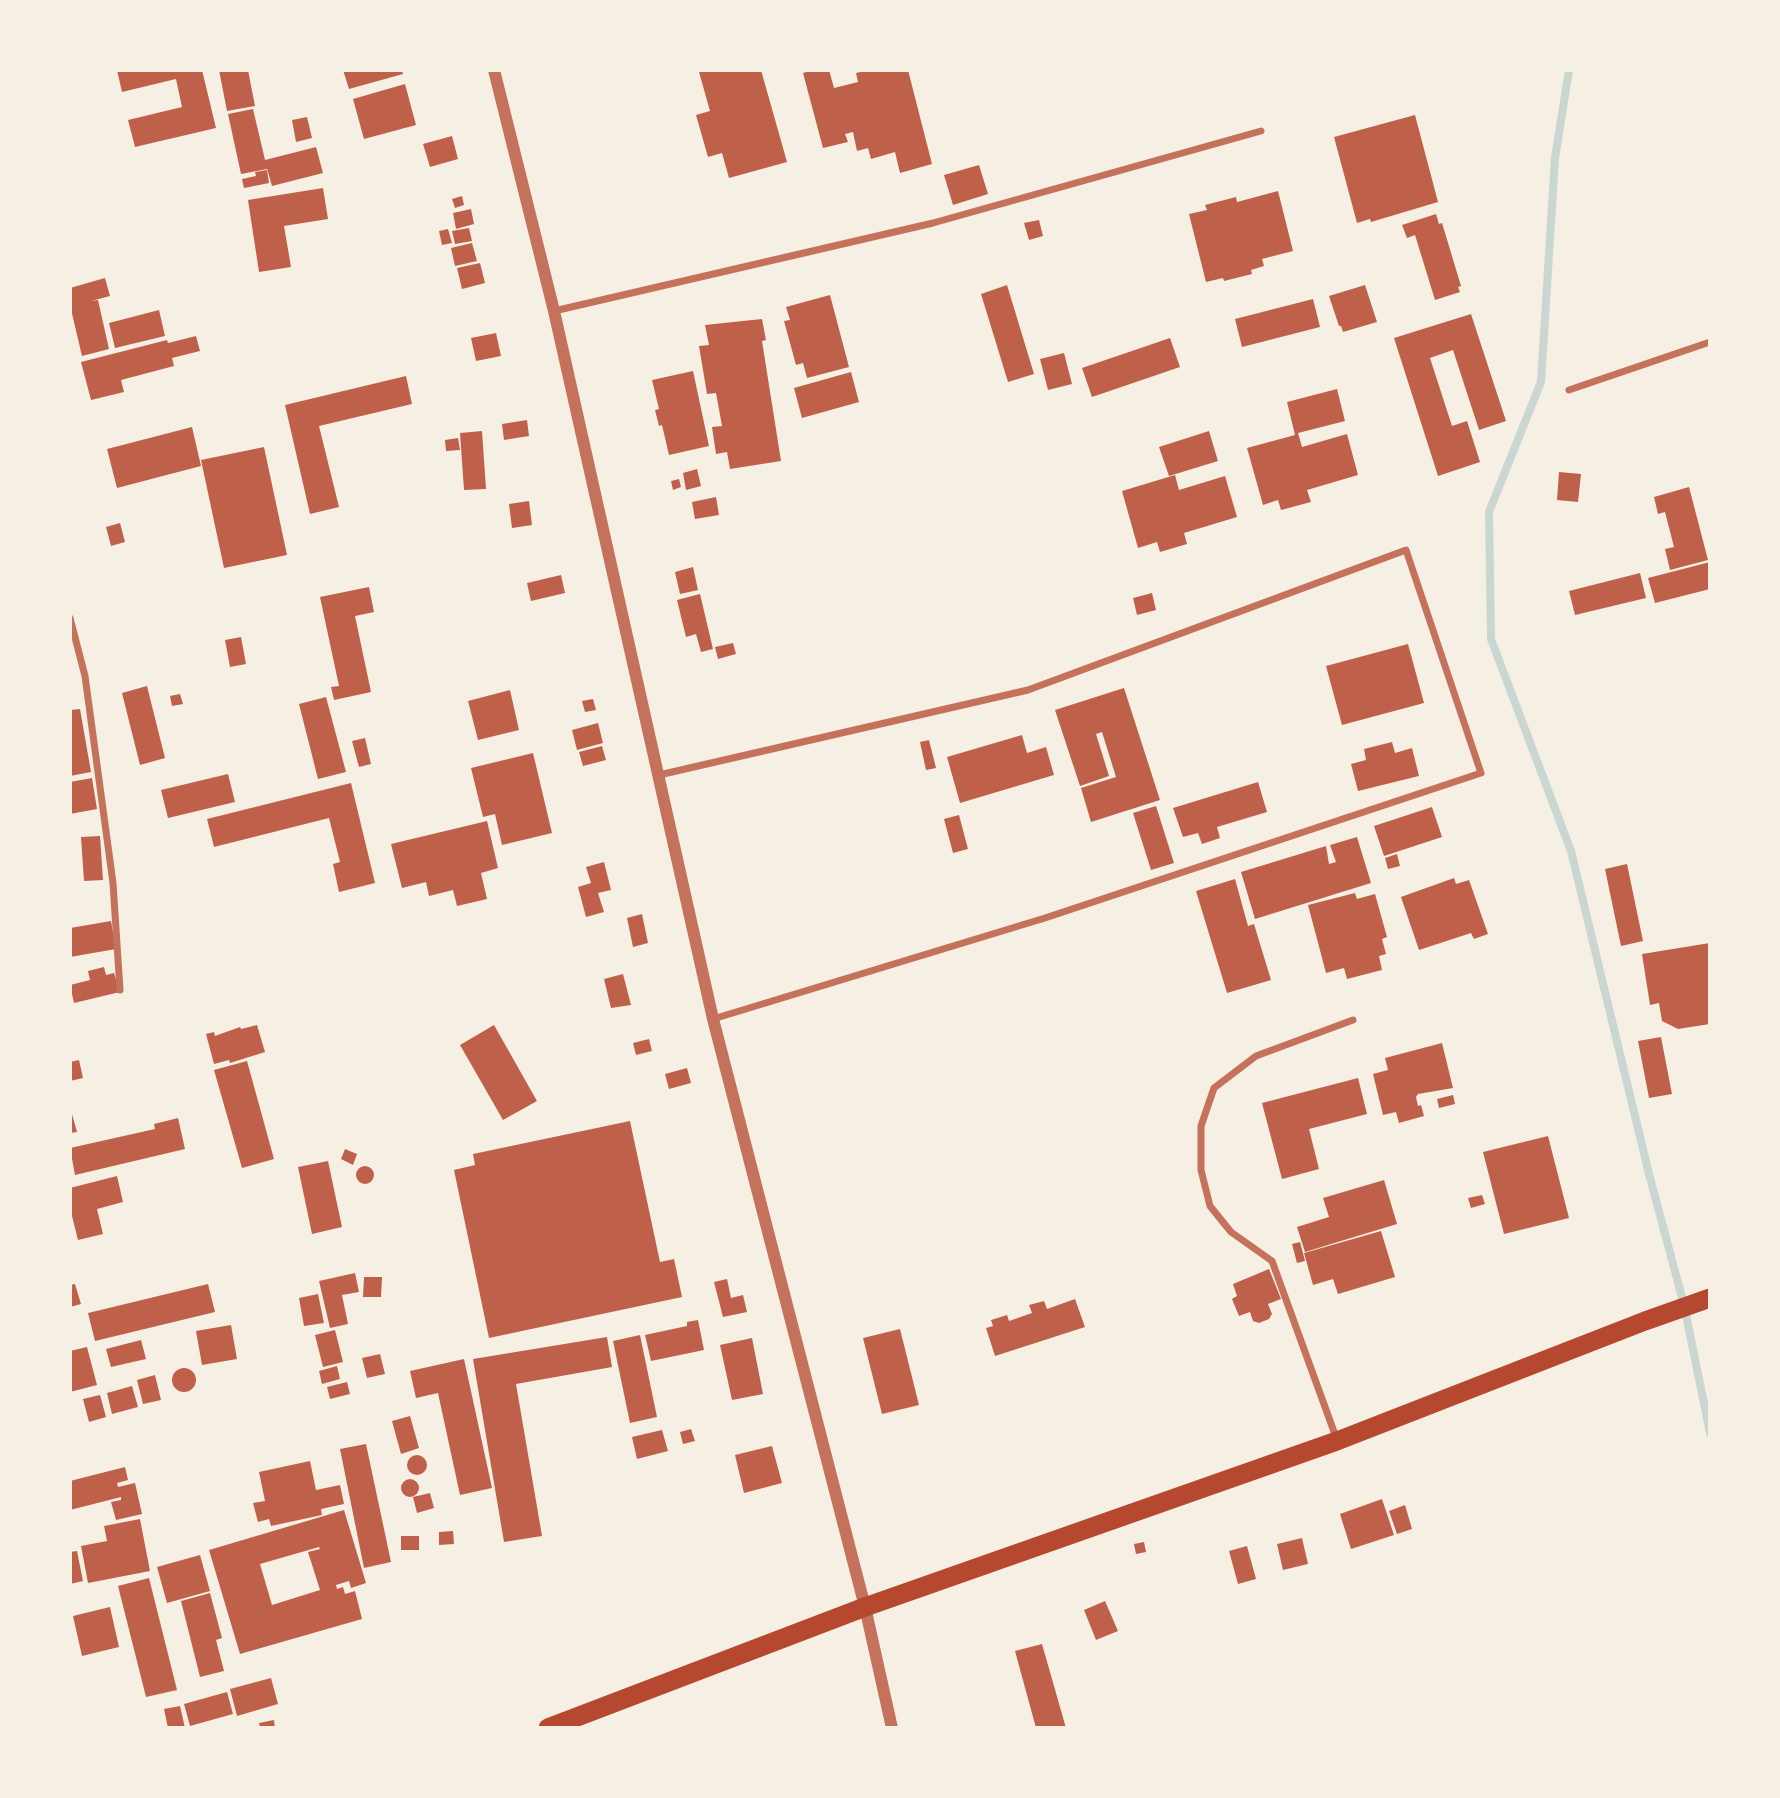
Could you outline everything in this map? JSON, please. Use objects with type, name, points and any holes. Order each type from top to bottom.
[{"type":"highway","points":[[548,1728],[865,1607],[1337,1440],[1710,1298]]},
{"type":"street","points":[[494,70],[554,312],[713,1019],[865,1607],[892,1728]]},
{"type":"street","points":[[554,312],[933,223],[1261,131]]},
{"type":"street","points":[[1569,390],[1710,342]]},
{"type":"street","points":[[659,775],[1028,690],[1406,550],[1481,773],[1045,918],[713,1019]]},
{"type":"street","points":[[70,618],[85,676],[113,883],[120,990]]},
{"type":"street","points":[[1337,1440],[1272,1261],[1231,1232],[1210,1206],[1201,1170],[1202,1126],[1214,1088],[1256,1056],[1353,1020]]},
{"type":"building","points":[[117,70],[202,70],[216,128],[135,147],[128,120],[182,107],[176,79],[122,92]]},
{"type":"building","points":[[219,70],[248,70],[255,106],[227,111]]},
{"type":"building","points":[[343,70],[402,70],[403,74],[349,89]]},
{"type":"building","points":[[761,70],[787,162],[729,178],[722,153],[708,157],[696,115],[710,111],[699,72]]},
{"type":"building","points":[[829,70],[834,88],[858,82],[856,73],[869,70],[908,70],[932,164],[900,173],[895,152],[871,159],[868,148],[857,151],[853,132],[845,134],[848,142],[823,148],[803,73]]},
{"type":"building","points":[[405,84],[416,125],[364,139],[353,99]]},
{"type":"building","points":[[253,109],[265,160],[316,147],[323,173],[272,186],[266,165],[267,169],[241,174],[228,114]]},
{"type":"building","points":[[1415,115],[1438,202],[1371,222],[1370,219],[1357,223],[1334,137]]},
{"type":"building","points":[[307,117],[312,138],[296,142],[292,120]]},
{"type":"building","points":[[452,136],[458,159],[430,167],[423,144]]},
{"type":"building","points":[[979,165],[988,194],[953,205],[944,175]]},
{"type":"building","points":[[267,170],[269,183],[244,188],[242,179],[256,176],[255,172]]},
{"type":"building","points":[[323,188],[328,219],[284,226],[291,267],[259,272],[248,200]]},
{"type":"building","points":[[1278,191],[1293,251],[1262,259],[1264,266],[1251,270],[1252,274],[1206,282],[1189,214],[1207,210],[1205,205],[1236,197],[1237,202]]},
{"type":"building","points":[[462,196],[464,205],[455,208],[452,199]]},
{"type":"building","points":[[471,209],[474,224],[456,229],[453,213]]},
{"type":"building","points":[[1436,214],[1439,224],[1442,223],[1461,286],[1458,287],[1460,292],[1435,300],[1415,235],[1407,238],[1402,225]]},
{"type":"building","points":[[1039,220],[1043,236],[1029,240],[1024,223]]},
{"type":"building","points":[[469,228],[472,241],[455,244],[452,231]]},
{"type":"building","points":[[448,229],[452,243],[442,245],[439,231]]},
{"type":"building","points":[[472,243],[477,261],[455,266],[451,248]]},
{"type":"building","points":[[480,263],[485,283],[462,289],[457,268]]},
{"type":"building","points":[[105,278],[110,296],[91,301],[98,300],[109,349],[82,356],[70,305],[70,288]]},
{"type":"building","points":[[1007,285],[1034,374],[1008,382],[981,294]]},
{"type":"building","points":[[1365,285],[1377,322],[1343,332],[1329,296]]},
{"type":"building","points":[[830,295],[849,367],[807,378],[803,363],[796,365],[784,321],[790,320],[786,307]]},
{"type":"building","points":[[1313,299],[1320,327],[1242,347],[1235,319]]},
{"type":"building","points":[[159,310],[165,336],[115,348],[109,323]]},
{"type":"building","points":[[1471,314],[1506,421],[1479,430],[1453,350],[1430,358],[1452,426],[1467,421],[1480,462],[1438,476],[1394,338]]},
{"type":"building","points":[[762,319],[766,340],[762,341],[781,461],[730,469],[727,452],[716,454],[712,427],[722,426],[716,393],[707,394],[699,346],[709,345],[705,325]]},
{"type":"building","points":[[496,333],[501,356],[476,361],[471,338]]},
{"type":"building","points":[[196,336],[200,351],[172,358],[174,366],[121,380],[124,392],[91,400],[81,362],[167,340],[168,343]]},
{"type":"building","points":[[1170,338],[1180,367],[1092,397],[1082,368]]},
{"type":"building","points":[[1064,353],[1072,384],[1048,390],[1040,359]]},
{"type":"building","points":[[693,371],[709,446],[669,455],[662,425],[659,426],[655,410],[659,409],[652,380]]},
{"type":"building","points":[[851,372],[859,402],[802,418],[794,388]]},
{"type":"building","points":[[406,376],[412,404],[319,426],[339,507],[310,514],[285,405]]},
{"type":"building","points":[[1337,389],[1345,421],[1298,433],[1302,447],[1347,434],[1358,475],[1307,490],[1311,502],[1281,510],[1278,500],[1263,505],[1247,448],[1295,435],[1287,402]]},
{"type":"building","points":[[527,420],[529,436],[504,440],[502,424]]},
{"type":"building","points":[[192,427],[201,466],[117,488],[107,449]]},
{"type":"building","points":[[482,431],[486,489],[464,490],[460,433]]},
{"type":"building","points":[[1209,431],[1218,461],[1169,476],[1159,447]]},
{"type":"building","points":[[458,438],[460,450],[446,451],[445,440]]},
{"type":"building","points":[[264,447],[287,555],[224,568],[201,460]]},
{"type":"building","points":[[697,469],[701,486],[686,490],[683,473]]},
{"type":"building","points":[[1559,472],[1581,474],[1578,502],[1557,500]]},
{"type":"building","points":[[1175,475],[1179,490],[1225,476],[1237,517],[1184,533],[1187,544],[1160,552],[1157,542],[1138,548],[1122,491]]},
{"type":"building","points":[[679,479],[681,487],[673,490],[671,481]]},
{"type":"building","points":[[1689,487],[1708,560],[1670,570],[1665,549],[1674,547],[1665,512],[1658,514],[1654,497]]},
{"type":"building","points":[[716,497],[719,515],[695,519],[692,502]]},
{"type":"building","points":[[529,501],[532,525],[512,528],[509,504]]},
{"type":"building","points":[[120,523],[125,542],[111,546],[106,527]]},
{"type":"building","points":[[1710,562],[1710,589],[1655,603],[1648,578]]},
{"type":"building","points":[[693,567],[698,590],[680,594],[675,572]]},
{"type":"building","points":[[1640,573],[1646,598],[1575,615],[1569,591]]},
{"type":"building","points":[[561,575],[565,593],[531,601],[527,583]]},
{"type":"building","points":[[369,587],[374,612],[355,616],[371,692],[334,700],[331,687],[339,686],[320,597]]},
{"type":"building","points":[[1152,593],[1156,610],[1137,615],[1133,598]]},
{"type":"building","points":[[700,594],[713,649],[701,652],[696,634],[686,637],[677,600]]},
{"type":"building","points":[[241,637],[246,664],[230,667],[225,640]]},
{"type":"building","points":[[733,643],[736,654],[718,659],[715,647]]},
{"type":"building","points":[[1408,644],[1424,703],[1342,725],[1326,666]]},
{"type":"building","points":[[147,686],[165,758],[140,765],[122,693]]},
{"type":"building","points":[[1124,688],[1160,800],[1091,822],[1081,788],[1116,777],[1102,732],[1096,734],[1109,776],[1080,786],[1055,710]]},
{"type":"building","points":[[510,690],[519,730],[478,740],[468,701]]},
{"type":"building","points":[[180,694],[183,704],[172,706],[170,696]]},
{"type":"building","points":[[326,697],[346,772],[318,779],[299,704]]},
{"type":"building","points":[[593,699],[596,710],[585,712],[582,701]]},
{"type":"building","points":[[80,709],[91,772],[70,776],[70,710]]},
{"type":"building","points":[[598,723],[603,743],[577,750],[572,730]]},
{"type":"building","points":[[1022,735],[1027,753],[1046,747],[1054,775],[960,803],[947,757]]},
{"type":"building","points":[[365,738],[371,764],[359,767],[352,741]]},
{"type":"building","points":[[929,740],[936,768],[926,770],[920,742]]},
{"type":"building","points":[[1392,742],[1395,753],[1412,748],[1419,776],[1358,791],[1351,764],[1366,760],[1364,749]]},
{"type":"building","points":[[602,746],[606,760],[583,766],[579,752]]},
{"type":"building","points":[[533,753],[552,833],[502,845],[495,814],[483,817],[471,768]]},
{"type":"building","points":[[228,774],[235,802],[168,818],[161,790]]},
{"type":"building","points":[[92,778],[97,809],[70,814],[70,782]]},
{"type":"building","points":[[1258,782],[1267,812],[1217,827],[1220,838],[1202,844],[1198,833],[1183,837],[1173,808]]},
{"type":"building","points":[[351,783],[375,883],[339,892],[333,864],[340,862],[329,818],[214,847],[207,819]]},
{"type":"building","points":[[1156,806],[1174,863],[1151,870],[1133,813]]},
{"type":"building","points":[[1432,807],[1442,837],[1384,856],[1374,826]]},
{"type":"building","points":[[959,815],[968,849],[953,853],[944,819]]},
{"type":"building","points":[[487,821],[498,868],[481,873],[487,899],[457,906],[453,890],[429,896],[426,882],[402,888],[391,844]]},
{"type":"building","points":[[100,836],[103,880],[84,881],[81,837]]},
{"type":"building","points":[[1357,837],[1371,883],[1255,919],[1241,872],[1326,846],[1329,864],[1336,862],[1330,845]]},
{"type":"building","points":[[1397,854],[1400,866],[1388,869],[1385,858]]},
{"type":"building","points":[[604,862],[611,890],[598,893],[604,912],[586,917],[578,887],[591,883],[586,867]]},
{"type":"building","points":[[1627,864],[1643,941],[1621,946],[1605,869]]},
{"type":"building","points":[[1454,878],[1456,884],[1469,880],[1488,934],[1474,939],[1471,933],[1419,950],[1401,897]]},
{"type":"building","points":[[1235,879],[1248,926],[1254,924],[1271,980],[1227,993],[1196,891]]},
{"type":"building","points":[[1355,893],[1357,899],[1375,894],[1387,937],[1382,939],[1386,954],[1379,956],[1382,970],[1347,979],[1344,968],[1326,973],[1308,905]]},
{"type":"building","points":[[642,914],[648,943],[633,947],[627,918]]},
{"type":"building","points":[[111,921],[116,949],[70,957],[70,928]]},
{"type":"building","points":[[1710,943],[1710,1024],[1678,1029],[1662,1021],[1659,1003],[1650,1005],[1642,954]]},
{"type":"building","points":[[104,967],[106,975],[114,973],[120,992],[74,1003],[70,985],[90,980],[88,971]]},
{"type":"building","points":[[623,974],[631,1005],[611,1008],[604,979]]},
{"type":"building","points":[[257,1025],[265,1052],[230,1063],[229,1060],[214,1064],[206,1034],[214,1032],[215,1036],[240,1027],[241,1029]]},
{"type":"building","points":[[494,1025],[537,1101],[503,1120],[460,1045]]},
{"type":"building","points":[[1661,1037],[1672,1094],[1649,1098],[1638,1041]]},
{"type":"building","points":[[649,1039],[652,1051],[636,1055],[633,1043]]},
{"type":"building","points":[[1442,1043],[1453,1088],[1418,1094],[1418,1106],[1421,1105],[1424,1116],[1399,1123],[1396,1112],[1383,1115],[1373,1074],[1388,1070],[1385,1058]]},
{"type":"building","points":[[79,1060],[83,1078],[70,1081],[70,1062]]},
{"type":"building","points":[[247,1061],[274,1159],[242,1168],[214,1070]]},
{"type":"building","points":[[687,1068],[691,1083],[669,1089],[665,1074]]},
{"type":"building","points":[[1358,1078],[1367,1114],[1309,1129],[1319,1169],[1282,1179],[1262,1103]]},
{"type":"building","points":[[1453,1095],[1455,1104],[1439,1108],[1437,1099]]},
{"type":"building","points":[[70,1107],[77,1132],[70,1133]]},
{"type":"building","points":[[178,1118],[185,1149],[75,1175],[70,1148],[155,1129],[154,1124]]},
{"type":"building","points":[[630,1121],[660,1262],[674,1259],[682,1297],[489,1338],[454,1170],[475,1165],[473,1154]]},
{"type":"building","points":[[1548,1136],[1569,1218],[1504,1234],[1483,1152]]},
{"type":"building","points":[[345,1149],[357,1154],[353,1165],[341,1159]]},
{"type":"building","points":[[328,1161],[342,1227],[312,1234],[298,1167]]},
{"type":"building","points":[[365,1166],[373,1171],[374,1175],[369,1183],[365,1184],[357,1179],[356,1175],[361,1167]]},
{"type":"building","points":[[117,1176],[123,1202],[97,1209],[103,1234],[78,1240],[70,1208],[70,1188]]},
{"type":"building","points":[[1384,1180],[1397,1224],[1305,1252],[1297,1227],[1329,1217],[1323,1198]]},
{"type":"building","points":[[1482,1195],[1485,1204],[1471,1208],[1468,1198]]},
{"type":"building","points":[[1381,1231],[1395,1277],[1338,1294],[1333,1279],[1313,1285],[1304,1253]]},
{"type":"building","points":[[1300,1242],[1305,1261],[1297,1263],[1292,1244]]},
{"type":"building","points":[[1269,1269],[1281,1299],[1268,1304],[1272,1314],[1269,1319],[1259,1323],[1253,1321],[1250,1312],[1239,1316],[1232,1299],[1237,1296],[1233,1284]]},
{"type":"building","points":[[355,1273],[359,1292],[342,1295],[348,1324],[330,1328],[319,1281]]},
{"type":"building","points":[[364,1277],[382,1277],[381,1297],[363,1297]]},
{"type":"building","points":[[727,1279],[731,1298],[743,1295],[747,1312],[723,1317],[714,1282]]},
{"type":"building","points":[[75,1284],[81,1304],[70,1307],[70,1285]]},
{"type":"building","points":[[208,1284],[215,1312],[95,1341],[88,1313]]},
{"type":"building","points":[[318,1294],[324,1323],[304,1326],[299,1298]]},
{"type":"building","points":[[1075,1299],[1085,1327],[995,1356],[986,1328],[993,1326],[991,1320],[1007,1315],[1009,1321],[1032,1313],[1029,1305],[1044,1301],[1047,1309]]},
{"type":"building","points":[[698,1320],[704,1350],[651,1361],[645,1335],[687,1326],[687,1322]]},
{"type":"building","points":[[231,1325],[237,1359],[202,1365],[196,1331]]},
{"type":"building","points":[[900,1329],[919,1405],[882,1414],[863,1338]]},
{"type":"building","points":[[335,1330],[343,1362],[323,1367],[315,1335]]},
{"type":"building","points":[[640,1335],[657,1417],[630,1423],[613,1341]]},
{"type":"building","points":[[607,1337],[612,1367],[516,1384],[542,1536],[504,1542],[473,1359]]},
{"type":"building","points":[[752,1338],[763,1394],[732,1400],[720,1345]]},
{"type":"building","points":[[141,1340],[146,1359],[111,1367],[106,1349]]},
{"type":"building","points":[[87,1347],[97,1385],[70,1392],[70,1351]]},
{"type":"building","points":[[380,1354],[385,1374],[367,1378],[362,1358]]},
{"type":"building","points":[[464,1359],[492,1488],[460,1495],[438,1393],[416,1398],[410,1371]]},
{"type":"building","points":[[337,1366],[340,1379],[322,1384],[319,1371]]},
{"type":"building","points":[[184,1368],[193,1371],[196,1380],[193,1389],[184,1392],[175,1389],[172,1380],[175,1371]]},
{"type":"building","points":[[155,1375],[161,1400],[143,1404],[137,1380]]},
{"type":"building","points":[[347,1382],[350,1394],[330,1399],[327,1387]]},
{"type":"building","points":[[132,1386],[138,1407],[112,1414],[107,1393]]},
{"type":"building","points":[[100,1395],[106,1417],[89,1422],[83,1399]]},
{"type":"building","points":[[410,1416],[419,1448],[401,1454],[392,1421]]},
{"type":"building","points":[[691,1429],[695,1441],[683,1444],[680,1432]]},
{"type":"building","points":[[662,1430],[668,1451],[637,1459],[632,1437]]},
{"type":"building","points":[[366,1444],[391,1562],[364,1568],[340,1449]]},
{"type":"building","points":[[772,1446],[782,1483],[744,1493],[735,1455]]},
{"type":"building","points":[[417,1455],[424,1458],[427,1465],[424,1472],[417,1475],[410,1472],[407,1465],[410,1458]]},
{"type":"building","points":[[310,1461],[316,1490],[340,1485],[344,1504],[321,1509],[322,1515],[271,1526],[269,1519],[258,1522],[253,1503],[265,1501],[259,1472]]},
{"type":"building","points":[[125,1467],[128,1480],[117,1483],[118,1487],[135,1483],[142,1514],[116,1520],[111,1502],[121,1500],[121,1497],[70,1510],[70,1481]]},
{"type":"building","points":[[410,1479],[416,1482],[419,1488],[416,1494],[410,1497],[404,1494],[401,1488],[404,1482]]},
{"type":"building","points":[[430,1493],[434,1508],[417,1513],[413,1497]]},
{"type":"building","points":[[1382,1499],[1394,1535],[1351,1549],[1340,1514]]},
{"type":"building","points":[[1405,1505],[1412,1529],[1397,1534],[1389,1511]]},
{"type":"building","points":[[344,1510],[366,1583],[351,1588],[349,1581],[336,1585],[337,1589],[343,1587],[345,1594],[355,1591],[362,1619],[240,1654],[209,1550]],"holes":[[[319,1547],[320,1549],[308,1552],[320,1590],[272,1605],[260,1564]]]},
{"type":"building","points":[[140,1519],[150,1571],[88,1583],[81,1546],[107,1541],[104,1526]]},
{"type":"building","points":[[453,1531],[454,1544],[439,1545],[439,1532]]},
{"type":"building","points":[[401,1536],[419,1536],[419,1550],[401,1550]]},
{"type":"building","points":[[1302,1538],[1308,1564],[1283,1570],[1277,1544]]},
{"type":"building","points":[[1144,1542],[1146,1552],[1136,1554],[1134,1544]]},
{"type":"building","points":[[1247,1546],[1256,1579],[1238,1584],[1229,1551]]},
{"type":"building","points":[[77,1551],[83,1581],[70,1584],[70,1552]]},
{"type":"building","points":[[200,1555],[210,1591],[167,1603],[157,1567]]},
{"type":"building","points":[[149,1578],[177,1690],[146,1697],[118,1586]]},
{"type":"building","points":[[210,1593],[222,1638],[216,1640],[224,1671],[200,1677],[181,1601]]},
{"type":"building","points":[[1105,1601],[1118,1631],[1096,1640],[1084,1610]]},
{"type":"building","points":[[110,1607],[119,1647],[82,1656],[73,1616]]},
{"type":"building","points":[[1042,1644],[1066,1728],[1036,1728],[1015,1651]]},
{"type":"building","points":[[271,1678],[278,1704],[237,1716],[230,1689]]},
{"type":"building","points":[[227,1692],[233,1714],[190,1726],[184,1704]]},
{"type":"building","points":[[180,1706],[185,1728],[168,1728],[164,1709]]},
{"type":"building","points":[[274,1720],[275,1728],[260,1728],[259,1723]]},
{"type":"waterway","points":[[1569,70],[1555,158],[1541,382],[1489,512],[1491,639],[1571,851],[1649,1174],[1684,1305],[1710,1433]]}]
